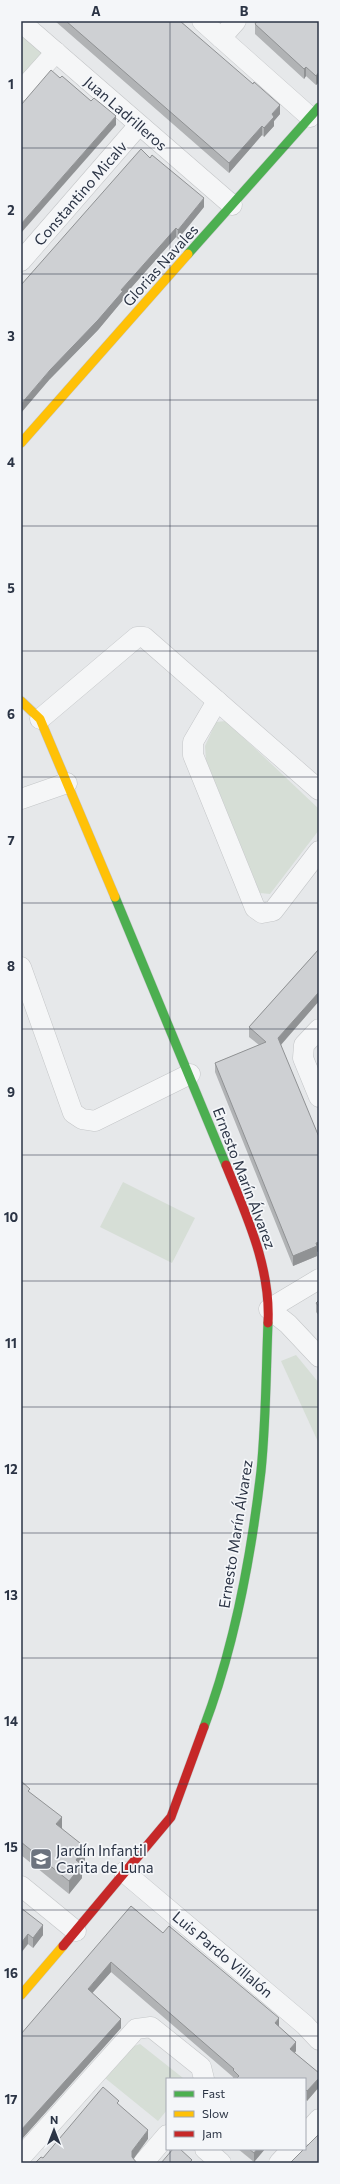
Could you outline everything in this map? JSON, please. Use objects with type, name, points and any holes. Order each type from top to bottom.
[{"type":"street","points":[[202,21],[221,38],[314,112]]},
{"type":"street","points":[[221,38],[236,21]]},
{"type":"street","name":"Juan Ladrilleros","points":[[21,22],[232,205]]},
{"type":"street","points":[[21,91],[56,52]]},
{"type":"street","name":"Glorias Navales","points":[[21,443],[314,112]]},
{"type":"street","name":"Constantino Micalv","points":[[21,261],[139,125]]},
{"type":"street","points":[[21,701],[40,719],[136,637],[144,637],[319,790]]},
{"type":"street","points":[[217,701],[193,742],[192,755],[255,908],[262,913],[273,911],[319,851]]},
{"type":"street","name":"Ernesto Marín Álvarez","points":[[21,1995],[171,1817],[216,1696],[243,1594],[261,1470],[269,1309],[265,1275],[255,1237],[190,1074],[40,719]]},
{"type":"street","points":[[21,799],[67,782]]},
{"type":"street","points":[[21,967],[73,1113],[82,1119],[95,1121],[190,1074]]},
{"type":"street","points":[[319,1029],[304,1045],[303,1058],[319,1097]]},
{"type":"street","points":[[319,1279],[269,1309],[288,1324],[319,1357]]},
{"type":"street","name":"Luis Pardo Villalón","points":[[124,1872],[251,1978],[305,2025],[319,2040]]},
{"type":"street","points":[[21,1886],[76,1931]]},
{"type":"street","points":[[21,2157],[136,2029],[151,2027],[201,2067],[204,2078]]},
{"type":"street","points":[[306,2134],[319,2119]]},
{"type":"street","points":[[143,2163],[166,2136]]},
{"type":"street","points":[[206,2150],[221,2163]]},
{"type":"street","points":[[279,2163],[291,2150]]},
{"type":"shaded area","points":[[21,33],[44,52],[21,79]]},
{"type":"shaded area","points":[[226,721],[319,809],[319,830],[270,894],[260,893],[206,760],[205,746],[216,722]]},
{"type":"shaded area","points":[[123,1182],[195,1218],[172,1263],[100,1227]]},
{"type":"shaded area","points":[[296,1355],[319,1383],[319,1444],[281,1361]]},
{"type":"shaded area","points":[[140,2044],[183,2078],[166,2078],[166,2111],[158,2121],[105,2078],[131,2047]]},
{"type":"building","points":[[66,21],[180,21],[253,84],[254,82],[280,105],[272,114],[274,117],[264,128],[262,126],[229,163]]},
{"type":"building","points":[[257,21],[319,21],[319,72],[316,76],[306,67],[304,69],[255,24]]},
{"type":"building","points":[[51,70],[60,78],[62,76],[91,101],[94,98],[116,116],[21,224],[21,105]]},
{"type":"building","points":[[141,149],[150,158],[152,155],[204,198],[178,230],[176,228],[121,290],[123,291],[98,320],[50,370],[21,404],[21,285]]},
{"type":"building","points":[[319,949],[319,992],[278,1038],[319,1137],[319,1242],[316,1243],[317,1246],[293,1256],[215,1063],[266,1042],[249,1027]]},
{"type":"building","points":[[319,1300],[319,1307],[316,1303]]},
{"type":"building","points":[[21,1781],[30,1789],[28,1791],[62,1817],[56,1824],[85,1847],[76,1860],[82,1865],[69,1881],[21,1842]]},
{"type":"building","points":[[131,1906],[163,1933],[169,1926],[279,2018],[275,2023],[296,2042],[290,2049],[319,2073],[319,2078],[307,2091],[306,2078],[237,2078],[239,2076],[233,2070],[234,2069],[111,1962],[88,1989],[121,2019],[21,2130],[21,2034]]},
{"type":"building","points":[[21,1908],[43,1925],[33,1938],[28,1934],[21,1943]]},
{"type":"building","points":[[103,2087],[119,2101],[117,2103],[148,2130],[132,2151],[132,2157],[137,2163],[35,2163],[41,2157],[43,2158]]},
{"type":"building","points":[[319,2134],[319,2163],[290,2163],[303,2150],[306,2150],[306,2147]]},
{"type":"building","points":[[172,2150],[181,2150],[192,2160],[189,2163],[161,2163]]},
{"type":"traffic: fast","points":[[188,254],[319,107]]},
{"type":"traffic: fast","points":[[115,897],[226,1165]]},
{"type":"traffic: fast","points":[[204,1727],[225,1665],[247,1569],[263,1453],[268,1323]]},
{"type":"traffic: slow","points":[[21,443],[188,254]]},
{"type":"traffic: slow","points":[[21,701],[40,719],[115,897]]},
{"type":"traffic: slow","points":[[21,1995],[63,1946]]},
{"type":"traffic: jam","points":[[226,1165],[256,1242],[266,1282],[268,1323]]},
{"type":"traffic: jam","points":[[63,1946],[171,1817],[204,1727]]},
{"type":"place","name":"Jardín Infantil Carita de Luna","points":[[41,1859]]}]
